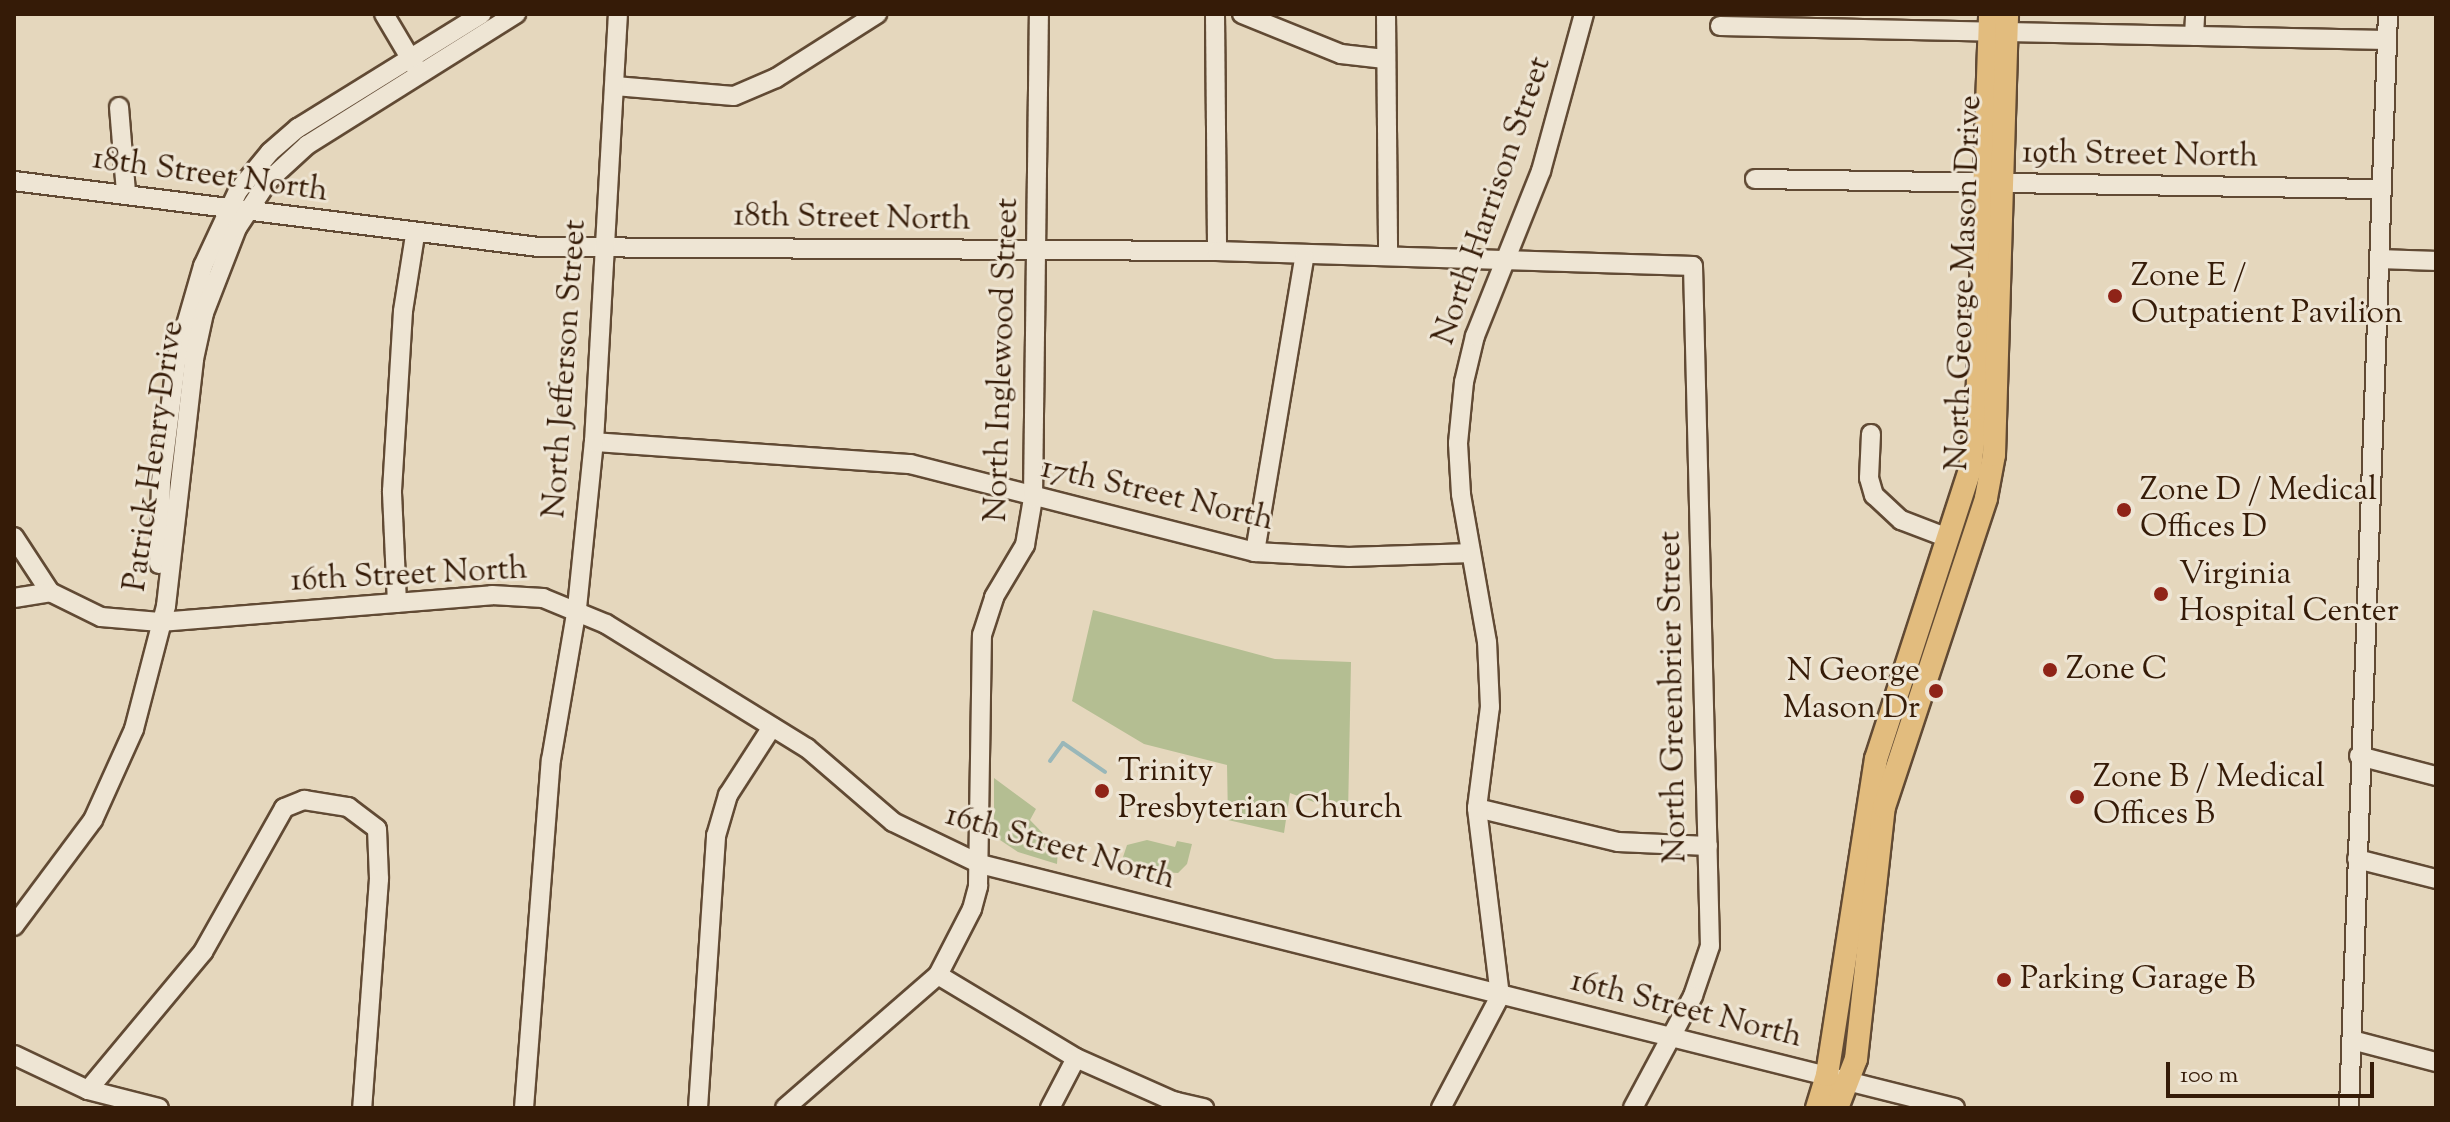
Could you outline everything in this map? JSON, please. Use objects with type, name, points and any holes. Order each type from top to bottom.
[{"type":"main road","name":"North George Mason Drive","points":[[1837,1108],[1850,1080],[1884,807],[1986,498],[1994,455],[1993,184],[1998,23]]},
{"type":"main road","name":"North George Mason Drive","points":[[1817,1108],[1827,1075],[1869,792],[1970,469],[1993,184]]},
{"type":"street","points":[[384,14],[415,67]]},
{"type":"street","name":"Patrick Henry Drive","points":[[14,926],[71,857],[110,787],[134,729],[160,622],[194,359],[237,210],[307,145],[482,14]]},
{"type":"street","name":"Patrick Henry Drive","points":[[415,67],[516,14]]},
{"type":"street","name":"North Jefferson Street","points":[[524,1108],[551,760],[577,608],[594,442],[618,14]]},
{"type":"street","points":[[615,86],[734,96],[776,78],[877,14]]},
{"type":"street","name":"North Inglewood Street","points":[[938,975],[972,909],[980,864],[975,841],[982,635],[994,597],[1025,545],[1033,498],[1039,251],[1039,14]]},
{"type":"street","points":[[1215,14],[1217,251]]},
{"type":"street","points":[[1242,14],[1341,54],[1385,59]]},
{"type":"street","points":[[1386,14],[1388,256]]},
{"type":"street","name":"North Harrison Street","points":[[1500,996],[1477,808],[1490,707],[1487,642],[1471,553],[1458,443],[1464,382],[1503,259],[1541,171],[1584,14]]},
{"type":"street","points":[[2194,36],[2195,14]]},
{"type":"street","points":[[2349,1108],[2359,756],[2388,14]]},
{"type":"street","points":[[1720,26],[1998,23],[2194,36],[2387,40]]},
{"type":"street","points":[[119,107],[126,193]]},
{"type":"street","name":"19th Street North","points":[[1755,179],[2380,189]]},
{"type":"street","name":"18th Street North","points":[[14,181],[126,193],[415,235],[539,247],[1217,251],[1304,258],[1388,256],[1693,266]]},
{"type":"street","points":[[397,603],[392,491],[403,311],[415,235]]},
{"type":"street","points":[[1255,552],[1304,258]]},
{"type":"street","points":[[2380,259],[2436,261]]},
{"type":"street","name":"North Greenbrier Street","points":[[1633,1108],[1693,996],[1710,946],[1693,266]]},
{"type":"street","points":[[1871,434],[1869,478],[1874,495],[1901,520],[1948,538]]},
{"type":"street","name":"17th Street North","points":[[594,442],[910,464],[1033,498],[1255,552],[1378,557],[1471,553]]},
{"type":"street","points":[[14,537],[50,592],[14,598]]},
{"type":"street","name":"16th Street North","points":[[50,592],[101,617],[160,622],[515,594],[577,608],[807,748],[893,822],[980,864],[1955,1108]]},
{"type":"street","points":[[698,1108],[716,836],[728,795],[772,727]]},
{"type":"street","points":[[2359,756],[2436,776]]},
{"type":"street","points":[[88,1090],[203,952],[284,808],[304,800],[348,807],[365,815],[377,829],[379,879],[362,1108]]},
{"type":"street","points":[[1477,808],[1618,842],[1708,846]]},
{"type":"street","points":[[2357,859],[2436,879]]},
{"type":"street","points":[[785,1108],[938,975],[1076,1058],[1173,1101],[1204,1108]]},
{"type":"street","points":[[1441,1108],[1500,996]]},
{"type":"street","points":[[2352,1040],[2436,1062]]},
{"type":"street","points":[[14,1055],[88,1090],[159,1108]]},
{"type":"street","points":[[1050,1108],[1076,1058]]},
{"type":"green space","points":[[1093,610],[1275,659],[1351,662],[1348,815],[1290,793],[1284,833],[1228,820],[1227,765],[1144,744],[1072,701]]},
{"type":"green space","points":[[994,778],[1036,809],[1030,820],[1058,849],[1057,864],[1018,852],[994,836]]},
{"type":"green space","points":[[1147,840],[1175,847],[1177,841],[1192,844],[1187,864],[1178,873],[1146,871],[1121,863],[1127,845]]},
{"type":"waterway","points":[[1050,761],[1063,743],[1105,772]]},
{"type":"place","name":"Zone E / Outpatient Pavilion","points":[[2115,296]]},
{"type":"place","name":"Zone D / Medical Offices D","points":[[2124,510]]},
{"type":"place","name":"Virginia Hospital Center","points":[[2161,594]]},
{"type":"place","name":"Zone C","points":[[2050,670]]},
{"type":"place","name":"N George Mason Dr","points":[[1936,691]]},
{"type":"place","name":"Trinity Presbyterian Church","points":[[1102,791]]},
{"type":"place","name":"Zone B / Medical Offices B","points":[[2077,797]]},
{"type":"place","name":"Parking Garage B","points":[[2004,980]]}]
